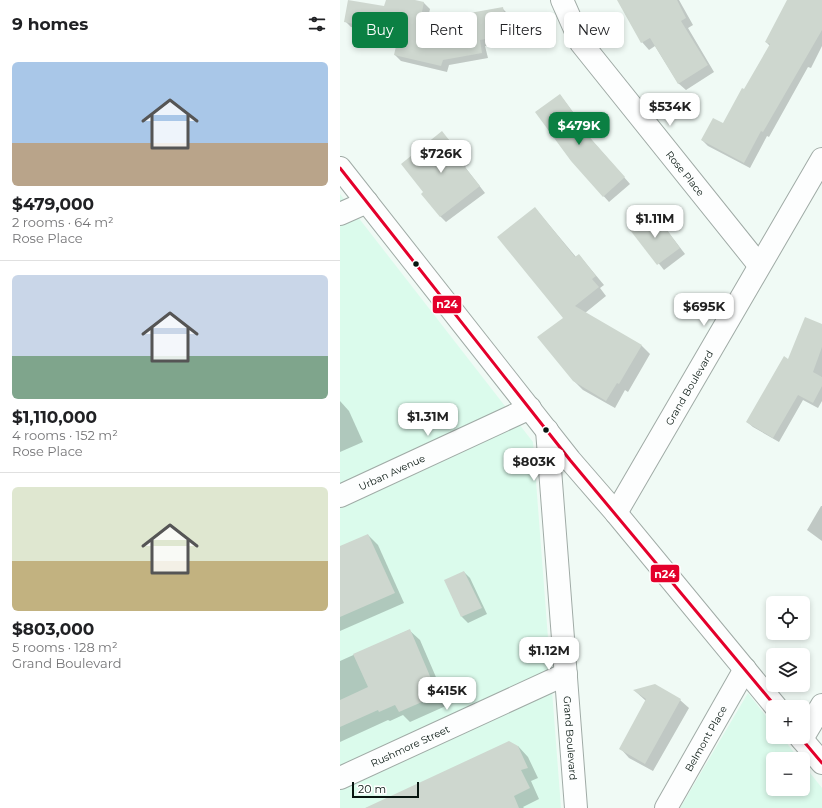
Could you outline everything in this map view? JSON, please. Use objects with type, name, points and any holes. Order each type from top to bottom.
[{"type":"street","name":"Rose Place","points":[[562,0],[582,43],[759,265]]},
{"type":"street","name":"Grand Boulevard","points":[[616,513],[822,159]]},
{"type":"street","points":[[340,168],[547,430],[770,700]]},
{"type":"street","points":[[340,214],[367,202]]},
{"type":"street","name":"Urban Avenue","points":[[340,496],[530,408]]},
{"type":"street","name":"Grand Boulevard","points":[[547,430],[576,808]]},
{"type":"street","name":"Belmont Place","points":[[666,808],[745,669]]},
{"type":"street","name":"Rushmore Street","points":[[340,778],[566,674]]},
{"type":"street","points":[[810,723],[822,704]]},
{"type":"street","points":[[806,744],[822,764]]},
{"type":"shaded area","points":[[340,194],[533,442],[561,808],[340,808]]},
{"type":"shaded area","points":[[748,693],[766,716],[766,744],[787,744],[794,752],[766,752],[766,796],[810,796],[810,773],[822,788],[822,808],[680,808]]},
{"type":"building","points":[[348,0],[384,6],[386,0],[415,0],[424,2],[422,12],[416,12],[416,48],[477,48],[477,12],[475,12],[503,7],[504,12],[485,12],[485,39],[480,40],[482,53],[443,60],[441,66],[394,55],[396,48],[408,48],[408,12],[352,12],[352,24],[344,22]]},
{"type":"building","points":[[617,0],[677,0],[686,18],[681,21],[708,65],[678,84],[650,38],[641,43]]},
{"type":"building","points":[[787,0],[822,0],[822,30],[763,132],[761,131],[744,163],[701,140],[713,118],[723,123],[742,88],[744,89],[770,44],[765,42]]},
{"type":"building","points":[[560,94],[586,130],[584,131],[625,177],[603,197],[571,161],[535,112]]},
{"type":"building","points":[[442,131],[463,158],[460,161],[480,186],[440,217],[421,194],[423,192],[401,164]]},
{"type":"building","points":[[535,207],[575,257],[579,254],[596,276],[592,279],[599,287],[575,306],[642,345],[619,384],[617,383],[606,401],[573,381],[537,337],[563,318],[497,237]]},
{"type":"building","points":[[654,212],[680,248],[657,265],[630,230]]},
{"type":"building","points":[[805,317],[822,324],[822,347],[813,372],[822,377],[822,386],[813,403],[798,395],[773,438],[746,422],[784,356],[788,359]]},
{"type":"building","points":[[368,534],[395,593],[340,617],[340,546]]},
{"type":"building","points":[[464,571],[482,608],[461,617],[444,580]]},
{"type":"building","points":[[410,629],[438,695],[399,712],[395,705],[379,712],[378,710],[340,727],[340,700],[368,687],[353,654]]},
{"type":"building","points":[[655,684],[681,699],[645,764],[619,749],[646,699],[633,690]]},
{"type":"building","points":[[509,741],[518,746],[528,768],[521,770],[530,788],[514,796],[519,808],[365,808]]},
{"type":"transit line","name":"n24","points":[[340,168],[570,460],[770,700]]},
{"type":"transit line","name":"n24","points":[[806,744],[822,763]]}]
